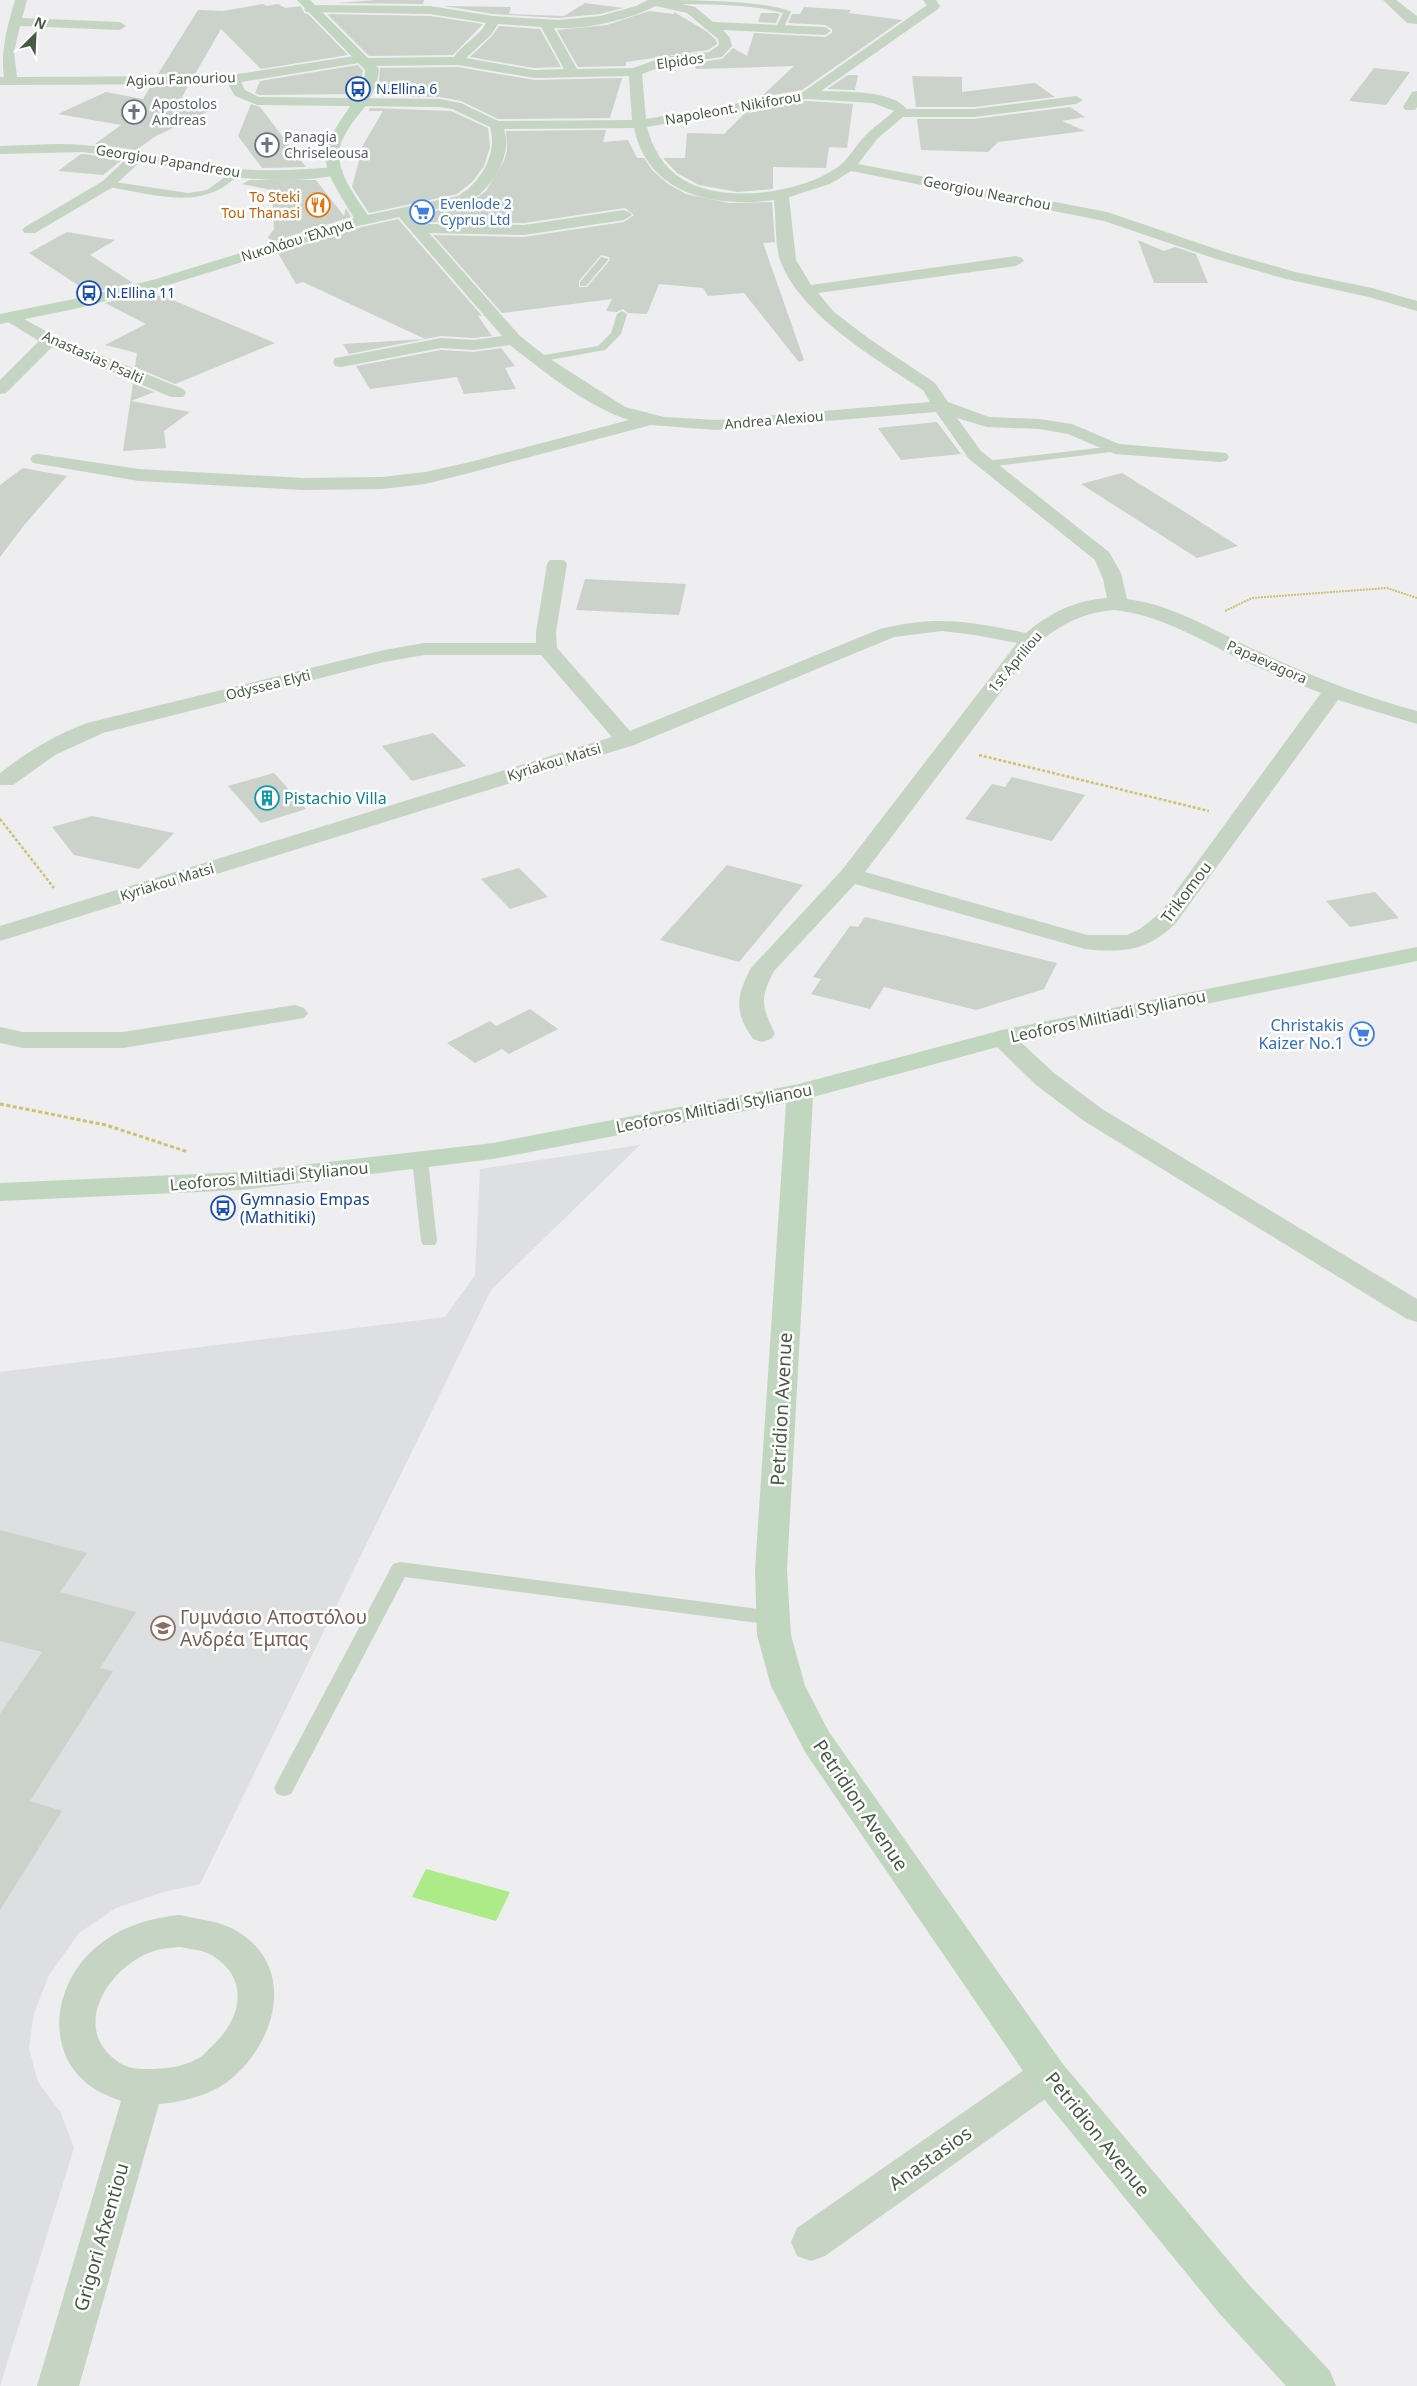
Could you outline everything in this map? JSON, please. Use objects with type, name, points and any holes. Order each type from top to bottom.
[{"type":"street","name":"Napoleont. Nikiforou","points":[[232,78],[240,93],[258,101],[360,100],[448,104],[496,125],[640,124],[807,94],[934,6],[930,0]]},
{"type":"street","points":[[1389,0],[1415,22]]},
{"type":"street","points":[[306,4],[381,4],[493,20],[545,24],[601,20],[657,1]]},
{"type":"street","name":"Elpidos","points":[[635,72],[664,61],[717,54],[726,46],[726,42],[686,8],[657,1]]},
{"type":"street","points":[[306,4],[363,61]]},
{"type":"street","points":[[6,81],[5,53],[14,22],[16,6]]},
{"type":"street","points":[[458,61],[465,49],[486,34],[493,20]]},
{"type":"street","points":[[14,22],[120,26]]},
{"type":"street","points":[[545,24],[573,73]]},
{"type":"street","points":[[708,26],[825,31]]},
{"type":"street","name":"Agiou Fanouriou","points":[[6,81],[232,78],[363,61],[458,61],[526,73],[635,72]]},
{"type":"street","name":"Νικολάου Έλληνα","points":[[5,318],[79,303],[162,282],[363,220],[336,171],[332,156],[336,141],[373,75],[372,69],[363,61]]},
{"type":"street","points":[[635,72],[640,124],[650,153],[667,175],[681,185],[722,195],[781,196],[826,180],[848,166],[870,138],[900,113],[974,113],[1076,100]]},
{"type":"street","points":[[807,94],[880,99],[897,104],[901,110],[900,113]]},
{"type":"street","points":[[1410,107],[1417,95]]},
{"type":"street","points":[[363,220],[463,199],[475,193],[498,155],[499,131],[496,125]]},
{"type":"street","name":"Georgiou Papandreou","points":[[0,150],[66,147],[110,151],[236,173],[297,175],[336,171]]},
{"type":"street","points":[[30,230],[108,184],[138,156]]},
{"type":"street","name":"Georgiou Nearchou","points":[[848,166],[1107,217],[1228,258],[1292,276],[1372,293],[1417,306]]},
{"type":"street","points":[[781,196],[788,260],[806,290],[828,315],[862,342],[929,387],[963,440],[987,464],[1102,556],[1111,569],[1116,582],[1117,604]]},
{"type":"street","name":"Andrea Alexiou","points":[[402,211],[514,340],[538,359],[595,397],[619,411],[648,420],[685,425],[716,425],[941,406],[987,422],[1039,424],[1072,429],[1115,449],[1220,458]]},
{"type":"street","points":[[415,228],[487,231],[524,230],[624,215]]},
{"type":"street","points":[[806,290],[1016,261]]},
{"type":"street","points":[[1372,293],[1408,287]]},
{"type":"street","name":"Anastasias Psalti","points":[[5,318],[49,340],[178,393]]},
{"type":"street","points":[[0,389],[49,340]]},
{"type":"street","points":[[341,362],[441,342],[474,345],[514,340]]},
{"type":"street","points":[[39,459],[139,474],[204,479],[303,484],[382,483],[425,478],[469,468],[648,420]]},
{"type":"street","points":[[557,564],[546,632],[548,649],[626,740]]},
{"type":"street","name":"Papaevagora","points":[[1117,604],[1161,616],[1333,692],[1417,718]]},
{"type":"street","name":"1st Apriliou","points":[[762,1034],[750,1008],[753,987],[763,968],[850,875],[1030,640],[1047,625],[1064,615],[1082,608],[1117,604]]},
{"type":"street","name":"Kyriakou Matsi","points":[[0,934],[626,740],[887,633],[931,624],[957,625],[1030,640]]},
{"type":"street","name":"Odyssea Elyti","points":[[5,780],[44,750],[68,737],[95,728],[384,656],[424,649],[548,649]]},
{"type":"street","name":"Trikomou","points":[[850,875],[1085,942],[1112,945],[1136,941],[1152,934],[1168,918],[1333,692]]},
{"type":"street","name":"Leoforos Miltiadi Stylianou","points":[[0,1192],[58,1191],[241,1181],[493,1151],[800,1092],[1002,1038],[1417,954]]},
{"type":"street","points":[[0,1034],[23,1040],[123,1040],[295,1014]]},
{"type":"street","points":[[1002,1038],[1045,1079],[1092,1115],[1417,1312]]},
{"type":"street","name":"Petridion Avenue","points":[[800,1092],[772,1570],[774,1635],[788,1686],[817,1742],[1048,2075],[1234,2299],[1315,2386]]},
{"type":"street","points":[[162,1932],[198,1932],[230,1945],[251,1968],[256,1983],[258,2000],[250,2032],[226,2062],[210,2073],[173,2087],[144,2088],[117,2082],[102,2073],[90,2062],[82,2048],[77,2032],[76,2016],[87,1984],[111,1957],[144,1937],[162,1932]]},
{"type":"street","name":"Anastasios","points":[[811,2242],[1048,2075]]},
{"type":"street","name":"Grigori Afxentiou","points":[[58,2386],[144,2088]]},
{"type":"lane","points":[[657,1],[750,4],[777,8],[787,12],[779,29]]},
{"type":"lane","points":[[108,184],[188,196],[210,192],[236,173]]},
{"type":"lane","points":[[583,284],[604,259]]},
{"type":"lane","points":[[538,359],[587,352],[601,348],[616,334],[622,314]]},
{"type":"lane","points":[[987,464],[1115,449]]},
{"type":"lane","points":[[420,1160],[429,1241]]},
{"type":"lane","points":[[284,1788],[400,1570],[774,1618]]},
{"type":"path","points":[[1207,636],[1217,615],[1252,598],[1387,588],[1417,598]]},
{"type":"path","points":[[947,748],[1240,818]]},
{"type":"path","points":[[0,819],[72,912]]},
{"type":"path","points":[[0,1104],[106,1125],[194,1154],[241,1181]]},
{"type":"shaded area","name":"Γυμνάσιο Αποστόλου Ανδρέα Έμπας","points":[[640,1145],[491,1290],[200,1884],[163,1892],[116,1908],[79,1933],[49,1975],[34,2013],[29,2048],[38,2082],[61,2113],[74,2148],[0,2386],[0,1372],[445,1317],[475,1275],[480,1169]]},
{"type":"shaded area","points":[[426,1869],[510,1892],[496,1921],[412,1897]]},
{"type":"building","points":[[376,0],[424,0],[423,4],[336,3]]},
{"type":"building","points":[[585,3],[623,8],[600,14],[558,18],[493,14],[444,6],[511,7],[509,14],[564,16]]},
{"type":"building","points":[[263,4],[267,6],[278,4],[285,8],[301,6],[304,13],[308,14],[348,55],[261,69],[221,29],[195,74],[158,74],[198,10],[223,11]]},
{"type":"building","points":[[804,7],[851,10],[849,13],[902,20],[802,90],[761,97],[794,66],[696,69],[694,63],[722,59],[733,48],[747,56],[754,33],[825,37],[832,33],[832,29],[825,25],[788,23],[792,14],[800,14]]},
{"type":"building","points":[[649,11],[674,14],[674,12],[706,31],[716,40],[717,44],[708,50],[626,62],[626,66],[578,67],[557,30],[607,25]]},
{"type":"building","points":[[761,13],[780,14],[776,23],[758,22]]},
{"type":"building","points":[[327,14],[430,16],[483,24],[453,55],[369,56]]},
{"type":"building","points":[[499,26],[540,29],[561,67],[534,68],[470,57],[492,36]]},
{"type":"building","points":[[358,65],[363,71],[356,94],[259,95],[255,93],[260,81]]},
{"type":"building","points":[[458,67],[534,80],[622,78],[610,118],[498,119],[461,101],[440,97],[378,96],[379,94],[374,94],[379,80],[380,68]]},
{"type":"building","points":[[1374,68],[1410,72],[1386,105],[1349,101]]},
{"type":"building","points":[[848,75],[858,75],[855,90],[827,89]]},
{"type":"building","points":[[912,76],[962,77],[962,92],[1035,83],[1055,97],[974,107],[916,107]]},
{"type":"building","name":"Apostolos Andreas","points":[[151,86],[188,86],[178,105],[209,111],[156,136],[136,150],[95,144],[121,125],[58,114],[106,92],[143,99]]},
{"type":"building","points":[[807,101],[853,104],[847,148],[829,147],[826,168],[773,167],[773,189],[738,192],[699,185],[677,173],[663,158],[685,158],[687,133],[724,134],[747,111]]},
{"type":"building","points":[[251,104],[260,107],[306,167],[262,168],[238,136]]},
{"type":"building","points":[[1070,107],[1085,117],[1062,121],[1085,131],[998,142],[988,152],[921,150],[917,119],[974,119]]},
{"type":"building","points":[[370,108],[451,111],[488,128],[490,147],[484,166],[472,182],[457,194],[369,213],[352,187],[363,145],[383,111],[369,111]]},
{"type":"building","points":[[606,130],[603,142],[628,140],[637,158],[644,158],[652,170],[668,184],[686,194],[729,203],[772,202],[775,242],[763,243],[804,360],[799,362],[744,293],[708,296],[703,288],[659,284],[647,314],[628,313],[623,309],[617,312],[606,311],[612,299],[502,313],[433,235],[524,237],[624,222],[634,215],[625,208],[524,223],[422,222],[416,215],[468,204],[486,191],[504,161],[507,150],[506,131]],"holes":[[[601,255],[609,257],[610,260],[587,287],[579,287],[579,281]]]},
{"type":"building","points":[[81,154],[123,159],[103,175],[58,171]]},
{"type":"building","points":[[250,180],[316,180],[344,216],[346,208],[351,217],[271,242],[268,237],[274,229],[272,190],[242,184]]},
{"type":"building","points":[[398,219],[482,316],[478,316],[492,336],[474,338],[441,336],[425,339],[303,282],[296,284],[278,253],[362,227]]},
{"type":"building","points":[[67,232],[115,240],[90,255],[133,283],[90,293],[29,253]]},
{"type":"building","points":[[1138,240],[1164,251],[1175,247],[1196,254],[1208,283],[1154,283]]},
{"type":"building","points":[[147,292],[152,296],[163,296],[275,343],[175,384],[135,367],[137,353],[105,345],[146,324],[105,303]]},
{"type":"building","points":[[425,339],[349,354],[343,344]]},
{"type":"building","points":[[501,348],[515,366],[505,368],[516,389],[464,394],[457,377],[370,389],[356,366],[441,350],[474,352]]},
{"type":"building","points":[[133,383],[154,392],[131,401],[190,412],[164,431],[166,448],[123,451]]},
{"type":"building","points":[[937,422],[961,454],[901,460],[878,428]]},
{"type":"building","points":[[23,468],[67,476],[25,524],[0,557],[0,485]]},
{"type":"building","points":[[1122,473],[1238,546],[1197,558],[1081,484]]},
{"type":"building","points":[[585,579],[686,584],[679,615],[576,610]]},
{"type":"building","points":[[433,733],[466,766],[412,781],[382,746]]},
{"type":"building","name":"Pistachio Villa","points":[[274,773],[306,809],[261,823],[228,786]]},
{"type":"building","points":[[1012,777],[1085,795],[1052,841],[965,819],[992,784],[1005,787]]},
{"type":"building","points":[[92,816],[174,833],[139,869],[74,855],[52,827]]},
{"type":"building","points":[[727,865],[803,885],[739,962],[660,940]]},
{"type":"building","points":[[519,868],[548,897],[510,909],[481,879]]},
{"type":"building","points":[[1375,892],[1399,918],[1350,927],[1326,901]]},
{"type":"building","points":[[865,917],[1057,963],[1044,989],[976,1010],[884,987],[870,1009],[811,994],[821,979],[813,977],[850,926],[858,927]]},
{"type":"building","points":[[530,1009],[558,1029],[509,1054],[502,1049],[475,1063],[447,1043],[490,1021],[496,1026]]},
{"type":"building","points":[[0,1530],[87,1553],[60,1592],[136,1612],[100,1668],[113,1671],[30,1801],[62,1811],[0,1910],[0,1714],[42,1652],[0,1641]]},
{"type":"place","name":"N.Ellina 6","points":[[358,89]]},
{"type":"place","name":"Apostolos Andreas","points":[[134,112]]},
{"type":"place","name":"Panagia Chriseleousa","points":[[267,145]]},
{"type":"place","name":"To Steki Tou Thanasi","points":[[318,205]]},
{"type":"place","name":"Evenlode 2 Cyprus Ltd","points":[[422,212]]},
{"type":"place","name":"N.Ellina 11","points":[[89,293]]},
{"type":"place","name":"Pistachio Villa","points":[[267,798]]},
{"type":"place","name":"Christakis Kaizer No.1","points":[[1362,1034]]},
{"type":"place","name":"Gymnasio Empas (Mathitiki)","points":[[223,1208]]},
{"type":"place","name":"Γυμνάσιο Αποστόλου Ανδρέα Έμπας","points":[[163,1628]]}]
